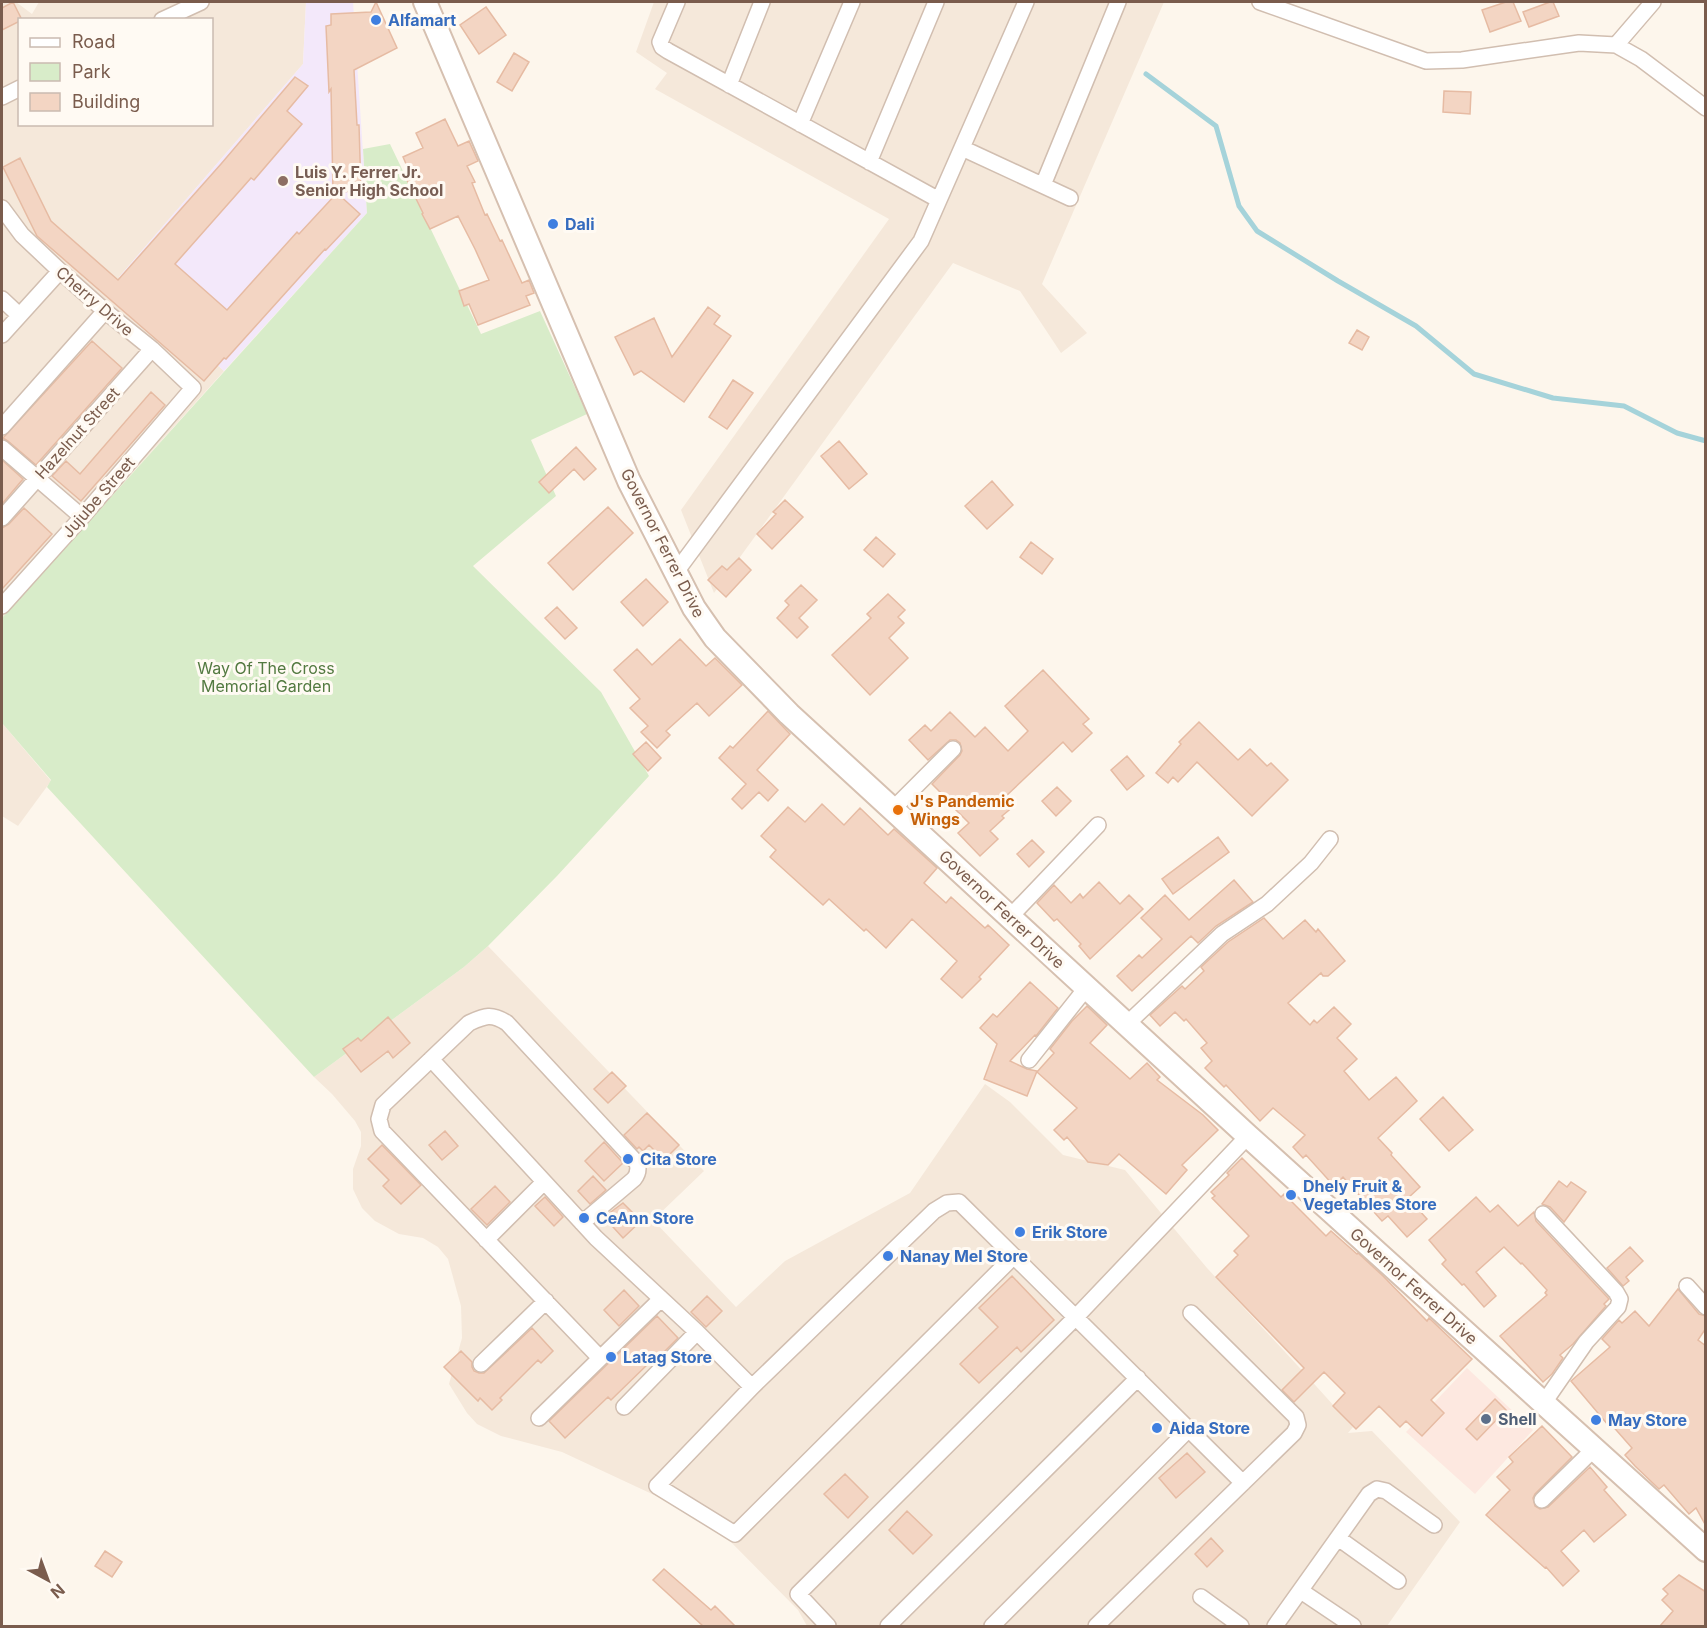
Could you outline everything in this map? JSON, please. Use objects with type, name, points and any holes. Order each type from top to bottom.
[{"type":"main road","name":"Governor Ferrer Drive","points":[[425,2],[629,481],[694,608],[715,638],[789,714],[1248,1136],[1543,1404],[1703,1544]]},
{"type":"street","points":[[166,18],[201,2]]},
{"type":"street","points":[[677,2],[660,42],[662,47],[939,200]]},
{"type":"street","points":[[729,85],[762,2]]},
{"type":"street","points":[[800,124],[852,2]]},
{"type":"street","points":[[868,162],[936,2]]},
{"type":"street","points":[[676,572],[921,241],[1026,2]]},
{"type":"street","points":[[1042,185],[1118,2]]},
{"type":"street","points":[[1260,2],[1426,61],[1462,60],[1579,43],[1616,45],[1641,59],[1706,108]]},
{"type":"street","points":[[1616,45],[1653,2]]},
{"type":"street","points":[[2,97],[18,89]]},
{"type":"street","points":[[962,148],[1070,198]]},
{"type":"street","name":"Cherry Drive","points":[[2,208],[22,235],[60,271],[152,349],[193,388]]},
{"type":"street","points":[[2,335],[60,271]]},
{"type":"street","points":[[2,299],[20,315]]},
{"type":"street","points":[[2,427],[105,311]]},
{"type":"street","name":"Hazelnut Street","points":[[2,518],[152,349]]},
{"type":"street","name":"Jujube Street","points":[[2,606],[193,388]]},
{"type":"street","points":[[2,448],[82,517]]},
{"type":"street","points":[[893,809],[953,749]]},
{"type":"street","points":[[1010,917],[1098,825]]},
{"type":"street","points":[[1127,1024],[1222,934],[1267,904],[1305,870],[1330,839]]},
{"type":"street","points":[[1029,1060],[1087,987]]},
{"type":"street","points":[[582,1223],[637,1175],[639,1166],[507,1023],[497,1017],[484,1016],[469,1023],[383,1105],[379,1119],[382,1131],[600,1358]]},
{"type":"street","points":[[431,1059],[596,1238],[752,1387]]},
{"type":"street","points":[[828,1626],[798,1594],[1075,1318],[1248,1136]]},
{"type":"street","points":[[486,1240],[544,1182]]},
{"type":"street","points":[[1014,1256],[735,1534],[657,1486],[752,1387],[934,1211],[947,1203],[959,1202],[1014,1256],[1075,1318],[1190,1429],[1243,1483]]},
{"type":"street","points":[[1543,1214],[1620,1299],[1618,1307],[1586,1342],[1543,1404]]},
{"type":"street","points":[[1687,1286],[1706,1307]]},
{"type":"street","points":[[539,1418],[662,1299]]},
{"type":"street","points":[[481,1364],[546,1301]]},
{"type":"street","points":[[1096,1626],[1243,1483],[1293,1433],[1298,1425],[1296,1417],[1191,1313]]},
{"type":"street","points":[[624,1407],[697,1332]]},
{"type":"street","points":[[888,1626],[1138,1378]]},
{"type":"street","points":[[992,1626],[1190,1429]]},
{"type":"street","points":[[1542,1500],[1594,1449]]},
{"type":"street","points":[[1275,1626],[1369,1494],[1377,1490],[1386,1491],[1434,1525]]},
{"type":"street","points":[[1338,1538],[1398,1581]]},
{"type":"street","points":[[1301,1590],[1353,1626]]},
{"type":"street","points":[[1201,1597],[1241,1626]]},
{"type":"shaded area","points":[[2,2],[16,2],[32,14],[39,2],[306,2],[303,64],[119,277],[224,371],[2,618]]},
{"type":"shaded area","name":"Luis Y. Ferrer Jr. Senior High School","points":[[306,2],[353,2],[367,213],[224,371],[119,277],[303,64]]},
{"type":"shaded area","points":[[654,2],[1164,2],[1042,284],[1087,333],[1061,353],[1020,291],[953,263],[714,593],[681,510],[889,219],[655,89],[667,73],[636,52]]},
{"type":"shaded area","points":[[2,723],[51,781],[18,826],[2,816]]},
{"type":"shaded area","points":[[488,946],[704,1171],[653,1220],[736,1307],[785,1261],[910,1193],[985,1084],[1010,1102],[1063,1155],[1125,1170],[1207,1268],[1353,1427],[1348,1433],[1372,1431],[1460,1522],[1387,1626],[807,1626],[798,1610],[725,1536],[697,1515],[562,1452],[501,1436],[477,1424],[467,1413],[449,1384],[462,1338],[461,1306],[448,1259],[438,1247],[423,1238],[399,1234],[375,1221],[362,1208],[353,1189],[353,1169],[361,1146],[361,1132],[355,1121],[332,1094],[314,1077],[464,967]]},
{"type":"shaded area","points":[[1467,1368],[1533,1430],[1475,1494],[1406,1432]]},
{"type":"green space","name":"Way Of The Cross Memorial Garden","points":[[390,144],[481,334],[540,311],[587,414],[531,440],[556,496],[473,566],[601,692],[649,776],[557,876],[488,946],[464,967],[314,1077],[47,787],[51,780],[2,723],[2,618],[367,213],[363,149]]},
{"type":"building","points":[[13,2],[21,18],[2,30],[2,8]]},
{"type":"building","points":[[376,2],[397,48],[354,70],[357,125],[359,125],[361,191],[333,192],[331,89],[329,92],[326,26],[331,25],[331,14],[371,12]]},
{"type":"building","points":[[1513,2],[1521,21],[1490,32],[1482,10]]},
{"type":"building","points":[[1553,2],[1559,16],[1529,27],[1523,12]]},
{"type":"building","points":[[486,7],[506,35],[479,54],[460,25]]},
{"type":"building","points":[[514,53],[529,62],[512,91],[497,82]]},
{"type":"building","points":[[295,77],[308,86],[287,111],[302,124],[254,180],[251,178],[175,264],[227,310],[297,232],[299,234],[337,193],[360,214],[204,381],[37,236],[3,167],[20,158],[51,221],[118,280]]},
{"type":"building","points":[[1444,91],[1471,92],[1470,114],[1443,112]]},
{"type":"building","points":[[445,119],[458,146],[469,141],[478,161],[467,166],[475,182],[472,183],[485,215],[487,214],[500,241],[502,240],[522,283],[529,280],[534,293],[526,296],[530,305],[478,325],[469,304],[464,306],[459,291],[489,280],[475,249],[458,216],[430,229],[405,176],[410,173],[403,157],[423,148],[416,133]]},
{"type":"building","points":[[708,307],[720,316],[714,324],[731,336],[684,402],[641,371],[634,375],[615,337],[654,318],[672,357]]},
{"type":"building","points":[[1357,330],[1369,337],[1362,350],[1349,343]]},
{"type":"building","points":[[92,341],[122,368],[36,465],[3,438]]},
{"type":"building","points":[[733,380],[753,393],[727,429],[709,417]]},
{"type":"building","points":[[151,392],[165,405],[81,501],[52,476],[66,461],[80,474]]},
{"type":"building","points":[[839,441],[867,474],[849,489],[821,456]]},
{"type":"building","points":[[576,447],[596,469],[584,480],[574,469],[549,493],[539,482]]},
{"type":"building","points":[[2,460],[23,479],[2,504]]},
{"type":"building","points":[[992,481],[1013,505],[987,529],[965,506]]},
{"type":"building","points":[[785,500],[803,517],[772,549],[757,534],[776,514],[773,512]]},
{"type":"building","points":[[608,507],[633,533],[573,590],[548,563]]},
{"type":"building","points":[[24,508],[52,534],[2,589],[2,528]]},
{"type":"building","points":[[876,537],[895,554],[883,567],[864,550]]},
{"type":"building","points":[[1031,542],[1053,559],[1042,574],[1020,557]]},
{"type":"building","points":[[739,558],[751,570],[726,597],[708,580],[722,566],[727,570]]},
{"type":"building","points":[[646,579],[668,602],[643,626],[621,602]]},
{"type":"building","points":[[801,585],[817,600],[799,618],[808,627],[797,638],[777,618],[789,605],[785,601]]},
{"type":"building","points":[[888,594],[905,610],[898,617],[904,623],[889,638],[908,658],[870,695],[832,655],[871,618],[867,614]]},
{"type":"building","points":[[557,607],[577,628],[565,639],[545,618]]},
{"type":"building","points":[[680,639],[706,666],[715,658],[742,685],[709,716],[697,703],[666,731],[670,735],[657,748],[641,732],[648,726],[630,708],[640,699],[614,670],[637,649],[652,665]]},
{"type":"building","points":[[1043,670],[1089,719],[1083,724],[1092,733],[1072,752],[1063,742],[1005,797],[1014,806],[990,831],[998,839],[980,856],[958,833],[969,823],[932,784],[960,755],[962,751],[960,743],[950,740],[928,760],[909,740],[925,725],[931,731],[950,712],[975,737],[985,727],[1008,751],[1028,731],[1005,706]]},
{"type":"building","points":[[768,711],[790,734],[757,770],[778,790],[768,801],[759,792],[742,809],[732,799],[746,784],[719,758],[730,746],[733,748]]},
{"type":"building","points":[[1199,722],[1238,760],[1250,749],[1267,766],[1271,763],[1288,780],[1252,816],[1197,762],[1178,782],[1173,777],[1168,783],[1156,773],[1181,744],[1179,742]]},
{"type":"building","points":[[646,742],[661,758],[648,771],[633,754]]},
{"type":"building","points":[[1127,756],[1144,776],[1127,790],[1111,770]]},
{"type":"building","points":[[1057,787],[1071,801],[1056,816],[1042,801]]},
{"type":"building","points":[[822,804],[844,825],[860,808],[888,835],[894,829],[937,868],[924,883],[946,903],[951,897],[985,928],[988,925],[1009,945],[962,998],[941,979],[957,961],[912,919],[886,948],[829,899],[823,905],[770,857],[776,850],[761,836],[788,807],[805,822]]},
{"type":"building","points":[[1218,837],[1229,852],[1173,894],[1162,879]]},
{"type":"building","points":[[1032,840],[1044,852],[1029,867],[1017,854]]},
{"type":"building","points":[[1234,880],[1253,902],[1216,926],[1198,943],[1191,936],[1132,991],[1117,976],[1139,955],[1142,958],[1162,939],[1141,918],[1165,895],[1189,920]]},
{"type":"building","points":[[1099,882],[1120,904],[1129,895],[1143,909],[1090,959],[1079,946],[1081,944],[1057,919],[1054,921],[1037,903],[1054,885],[1071,903],[1080,894],[1083,898]]},
{"type":"building","points":[[1264,918],[1283,939],[1305,920],[1316,932],[1318,929],[1345,961],[1328,976],[1323,976],[1321,973],[1288,1003],[1310,1025],[1314,1020],[1317,1023],[1334,1007],[1351,1024],[1337,1038],[1357,1059],[1344,1071],[1369,1100],[1396,1077],[1417,1101],[1378,1138],[1420,1187],[1408,1198],[1427,1219],[1407,1237],[1388,1216],[1382,1221],[1343,1177],[1334,1186],[1306,1155],[1303,1158],[1293,1147],[1305,1135],[1273,1108],[1260,1121],[1226,1085],[1224,1087],[1205,1068],[1212,1061],[1201,1048],[1207,1043],[1186,1019],[1184,1021],[1175,1012],[1160,1026],[1150,1015],[1182,986],[1185,989],[1204,971],[1201,967],[1228,942]]},
{"type":"building","points":[[1030,982],[1058,1008],[1036,1036],[1010,1061],[1037,1071],[1027,1096],[984,1079],[997,1044],[980,1028],[993,1014],[997,1017]]},
{"type":"building","points":[[1087,1006],[1107,1025],[1090,1043],[1130,1079],[1147,1063],[1160,1077],[1157,1080],[1203,1115],[1218,1130],[1182,1165],[1187,1170],[1166,1194],[1119,1154],[1108,1165],[1088,1162],[1067,1137],[1064,1140],[1054,1130],[1077,1108],[1037,1072],[1054,1053],[1050,1049]]},
{"type":"building","points":[[388,1017],[410,1043],[393,1058],[388,1051],[361,1072],[343,1049],[358,1038],[361,1041]]},
{"type":"building","points":[[612,1072],[626,1086],[608,1103],[594,1089]]},
{"type":"building","points":[[1443,1097],[1473,1130],[1449,1151],[1420,1119]]},
{"type":"building","points":[[647,1113],[679,1145],[664,1160],[649,1145],[643,1151],[639,1147],[637,1149],[624,1135]]},
{"type":"building","points":[[445,1131],[458,1146],[442,1160],[429,1145]]},
{"type":"building","points":[[604,1142],[623,1163],[604,1181],[585,1161]]},
{"type":"building","points":[[382,1145],[421,1185],[401,1204],[383,1186],[389,1180],[368,1159]]},
{"type":"building","points":[[1242,1158],[1281,1197],[1284,1194],[1326,1236],[1331,1231],[1358,1253],[1427,1321],[1429,1318],[1472,1359],[1431,1400],[1444,1413],[1422,1436],[1406,1421],[1400,1427],[1379,1406],[1356,1429],[1333,1406],[1345,1393],[1324,1372],[1294,1402],[1282,1390],[1304,1368],[1216,1277],[1238,1255],[1234,1251],[1249,1236],[1212,1198],[1215,1196],[1211,1192],[1229,1175],[1227,1173]]},
{"type":"building","points":[[593,1176],[606,1190],[590,1204],[578,1191]]},
{"type":"building","points":[[1559,1181],[1567,1187],[1571,1182],[1586,1192],[1564,1222],[1550,1207],[1542,1204]]},
{"type":"building","points":[[495,1186],[510,1202],[487,1225],[471,1209]]},
{"type":"building","points":[[545,1197],[563,1217],[554,1226],[535,1206]]},
{"type":"building","points":[[1476,1197],[1490,1212],[1498,1205],[1518,1226],[1534,1212],[1536,1221],[1609,1299],[1604,1304],[1606,1306],[1573,1344],[1560,1355],[1563,1358],[1543,1382],[1500,1336],[1547,1295],[1545,1293],[1547,1290],[1504,1247],[1476,1272],[1496,1296],[1484,1307],[1442,1264],[1446,1260],[1429,1240]]},
{"type":"building","points":[[623,1203],[641,1221],[623,1238],[604,1217]]},
{"type":"building","points":[[1630,1247],[1643,1261],[1626,1277],[1629,1281],[1623,1286],[1607,1268]]},
{"type":"building","points":[[1012,1276],[1054,1320],[1021,1352],[1017,1347],[979,1383],[960,1364],[998,1327],[979,1308]]},
{"type":"building","points":[[1678,1289],[1699,1314],[1706,1316],[1706,1328],[1698,1340],[1706,1346],[1706,1526],[1696,1508],[1689,1514],[1664,1485],[1659,1489],[1635,1466],[1625,1455],[1632,1448],[1610,1423],[1608,1425],[1571,1381],[1610,1347],[1602,1339],[1619,1320],[1622,1323],[1635,1311],[1649,1326]]},
{"type":"building","points":[[624,1290],[639,1306],[619,1326],[604,1310]]},
{"type":"building","points":[[707,1296],[722,1311],[706,1327],[691,1312]]},
{"type":"building","points":[[657,1316],[678,1338],[652,1364],[650,1362],[611,1400],[608,1397],[565,1438],[549,1421]]},
{"type":"building","points":[[532,1328],[553,1351],[541,1363],[538,1360],[500,1398],[502,1400],[492,1410],[480,1398],[478,1401],[444,1367],[461,1351],[472,1362],[474,1371],[484,1373]]},
{"type":"building","name":"Shell","points":[[1495,1399],[1506,1410],[1477,1440],[1466,1429]]},
{"type":"building","points":[[1542,1426],[1572,1457],[1535,1494],[1533,1498],[1535,1506],[1540,1509],[1548,1507],[1590,1467],[1607,1487],[1604,1490],[1626,1515],[1594,1542],[1584,1530],[1561,1551],[1579,1571],[1563,1586],[1546,1567],[1486,1515],[1510,1490],[1497,1477],[1513,1462],[1509,1457]]},
{"type":"building","points":[[1187,1453],[1205,1472],[1176,1498],[1159,1478]]},
{"type":"building","points":[[845,1474],[868,1497],[848,1518],[824,1494]]},
{"type":"building","points":[[907,1511],[932,1535],[913,1554],[889,1530]]},
{"type":"building","points":[[1211,1538],[1223,1551],[1207,1567],[1195,1554]]},
{"type":"building","points":[[105,1551],[122,1562],[112,1577],[95,1566]]},
{"type":"building","points":[[664,1569],[711,1610],[715,1606],[735,1626],[703,1626],[653,1580]]},
{"type":"building","points":[[1679,1575],[1706,1592],[1706,1626],[1660,1626],[1673,1611],[1662,1600],[1668,1594],[1663,1589]]},
{"type":"waterway","points":[[1146,74],[1216,126],[1239,206],[1257,231],[1416,326],[1474,374],[1553,398],[1624,406],[1677,433],[1706,441]]},
{"type":"place","name":"Alfamart","points":[[376,20]]},
{"type":"place","name":"Luis Y. Ferrer Jr. Senior High School","points":[[283,181]]},
{"type":"place","name":"Dali","points":[[553,224]]},
{"type":"place","name":"J's Pandemic Wings","points":[[898,810]]},
{"type":"place","name":"Cita Store","points":[[628,1159]]},
{"type":"place","name":"Dhely Fruit & Vegetables Store","points":[[1291,1195]]},
{"type":"place","name":"CeAnn Store","points":[[584,1218]]},
{"type":"place","name":"Erik Store","points":[[1020,1232]]},
{"type":"place","name":"Nanay Mel Store","points":[[888,1256]]},
{"type":"place","name":"Latag Store","points":[[611,1357]]},
{"type":"place","name":"Shell","points":[[1486,1419]]},
{"type":"place","name":"May Store","points":[[1596,1420]]},
{"type":"place","name":"Aida Store","points":[[1157,1428]]}]
